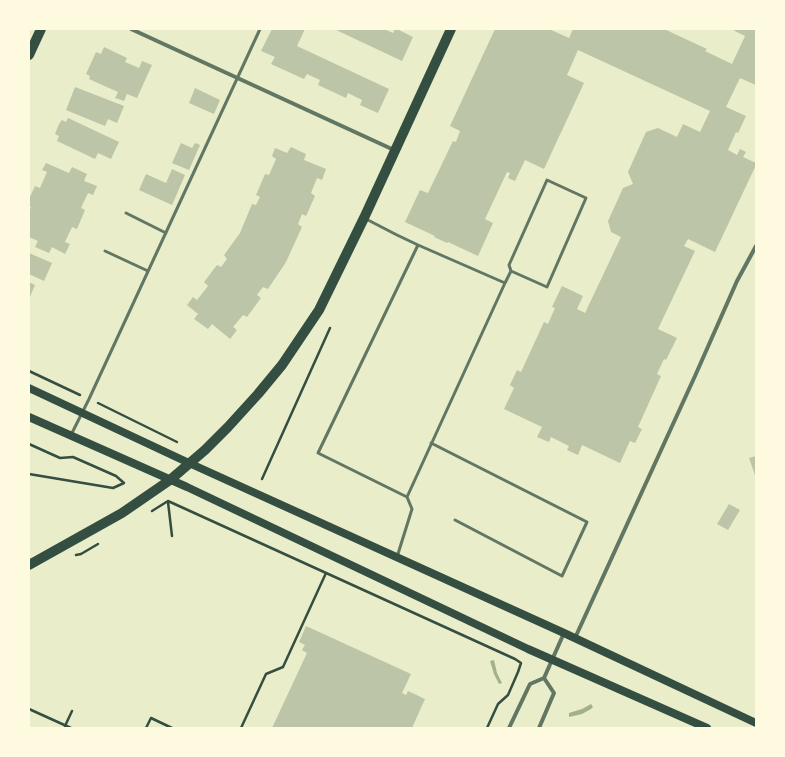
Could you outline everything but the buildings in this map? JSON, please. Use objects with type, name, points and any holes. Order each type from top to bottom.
[{"type":"main road","points":[[29,55],[41,29]]},
{"type":"main road","points":[[29,565],[122,513],[170,480],[205,450],[228,427],[282,365],[319,310],[364,218],[451,29]]},
{"type":"main road","points":[[29,388],[189,463],[575,638],[756,723]]},
{"type":"main road","points":[[29,417],[170,480],[552,660],[703,727]]},
{"type":"street","points":[[131,29],[395,150]]},
{"type":"street","points":[[575,638],[737,281],[756,246]]},
{"type":"street","points":[[509,728],[530,684],[544,678],[564,633]]},
{"type":"street","points":[[539,728],[554,693],[544,678]]},
{"type":"lane","points":[[71,436],[260,29]]},
{"type":"lane","points":[[407,497],[511,271],[509,264],[547,180],[586,198],[547,286],[511,271]]},
{"type":"lane","points":[[126,213],[166,233]]},
{"type":"lane","points":[[364,218],[418,245],[505,283]]},
{"type":"lane","points":[[397,557],[412,509],[407,497],[318,453],[418,245]]},
{"type":"lane","points":[[105,251],[148,271]]},
{"type":"lane","points":[[431,443],[587,522],[562,576],[455,520]]},
{"type":"path","points":[[262,479],[330,328]]},
{"type":"path","points":[[29,371],[180,443]]},
{"type":"path","points":[[29,444],[60,458],[73,457],[116,476],[124,483],[113,488],[29,474]]},
{"type":"path","points":[[148,513],[168,501]]},
{"type":"path","points":[[168,501],[172,536]]},
{"type":"path","points":[[168,501],[516,659],[521,663],[518,672],[508,695],[498,704],[487,728]]},
{"type":"path","points":[[74,556],[81,554],[101,542]]},
{"type":"path","points":[[241,728],[266,674],[283,667],[326,572]]},
{"type":"path","points":[[29,709],[71,728]]},
{"type":"path","points":[[65,726],[72,711]]},
{"type":"path","points":[[146,728],[151,718],[172,728]]},
{"type":"shaded area","points":[[494,660],[497,673],[502,683],[499,684],[490,661]]},
{"type":"shaded area","points":[[591,704],[593,707],[591,709],[582,714],[569,717],[569,713],[582,709]]}]
